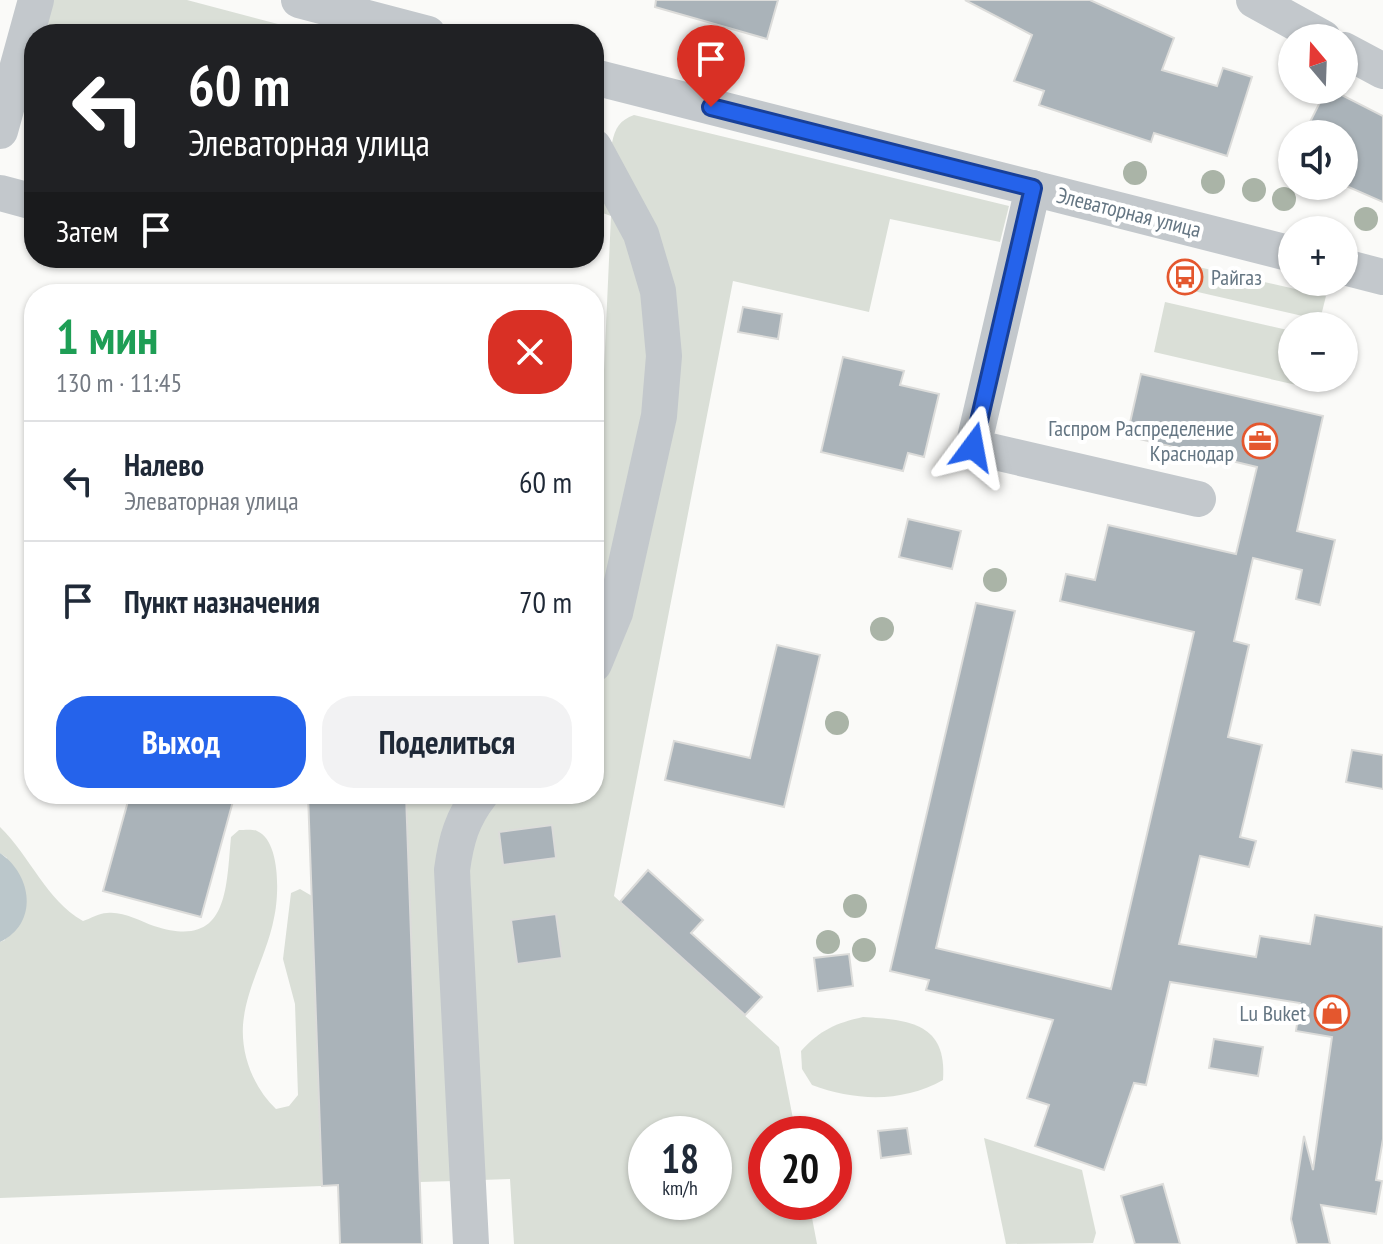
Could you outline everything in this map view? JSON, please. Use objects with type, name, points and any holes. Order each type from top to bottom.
[{"type":"street","points":[[29,24],[36,0]]},
{"type":"street","points":[[299,0],[390,24]]},
{"type":"street","points":[[1254,0],[1298,24]]},
{"type":"street","points":[[0,131],[24,44]]},
{"type":"street","points":[[1358,58],[1383,71]]},
{"type":"street","name":"Элеваторная улица","points":[[604,80],[1278,250]]},
{"type":"street","points":[[604,166],[641,234],[658,291],[664,356],[659,416],[615,613],[604,640]]},
{"type":"street","points":[[1033,188],[973,447],[1198,499]]},
{"type":"street","points":[[0,193],[24,199]]},
{"type":"street","points":[[1358,271],[1383,277]]},
{"type":"street","points":[[471,1244],[452,870],[455,842],[464,815],[473,804]]},
{"type":"shaded area","points":[[47,0],[187,0],[278,24],[41,24]]},
{"type":"shaded area","points":[[634,115],[1009,206],[1000,242],[890,219],[869,312],[733,281],[614,896],[779,1047],[792,1116],[748,1116],[748,1220],[812,1220],[817,1244],[514,1244],[510,1179],[481,1180],[469,849],[492,804],[604,804],[604,676],[671,415],[612,143],[619,125]]},
{"type":"shaded area","points":[[604,180],[632,230],[655,376],[604,599],[604,370],[611,216],[604,214]]},
{"type":"shaded area","points":[[1194,266],[1278,285],[1278,296],[1326,296],[1322,312],[1285,312],[1189,290]]},
{"type":"shaded area","points":[[1165,302],[1278,328],[1278,381],[1154,352]]},
{"type":"shaded area","points":[[406,804],[468,804],[455,1181],[420,1182]]},
{"type":"shaded area","points":[[0,827],[48,890],[83,921],[113,913],[178,931],[197,930],[210,923],[218,911],[224,895],[231,837],[239,830],[248,830],[257,831],[265,837],[276,870],[276,909],[245,1011],[244,1048],[250,1071],[268,1101],[276,1109],[289,1106],[298,1095],[295,1004],[283,959],[291,893],[300,889],[312,896],[322,1186],[0,1198],[0,942],[5,940],[7,858],[0,853]]},
{"type":"shaded area","points":[[0,853],[19,874],[27,899],[21,923],[13,934],[0,942]]},
{"type":"shaded area","points":[[863,1017],[896,1020],[922,1028],[939,1047],[943,1080],[911,1093],[878,1097],[845,1094],[812,1085],[802,1069],[801,1051],[829,1028]]},
{"type":"shaded area","points":[[984,1138],[1082,1170],[1096,1233],[1093,1243],[1006,1244]]},
{"type":"building","points":[[656,0],[778,0],[767,39],[655,7]]},
{"type":"building","points":[[965,0],[1090,0],[1174,38],[1162,70],[1217,86],[1223,68],[1252,77],[1227,156],[1154,133],[1151,142],[1039,105],[1044,91],[1014,81],[1032,35]]},
{"type":"building","points":[[1358,103],[1383,116],[1383,202],[1358,191],[1358,120],[1311,120],[1319,104]]},
{"type":"building","points":[[743,307],[782,314],[778,339],[738,332]]},
{"type":"building","points":[[843,357],[904,371],[900,385],[939,394],[924,457],[908,453],[903,471],[821,452]]},
{"type":"building","points":[[1141,374],[1323,416],[1297,531],[1335,540],[1320,605],[1296,599],[1302,570],[1253,558],[1234,641],[1249,645],[1228,737],[1262,745],[1240,837],[1256,841],[1249,867],[1200,856],[1179,944],[1256,957],[1260,936],[1310,944],[1315,915],[1383,927],[1383,1139],[1376,1180],[1382,1181],[1376,1214],[1321,1205],[1330,1244],[1297,1244],[1291,1219],[1304,1136],[1313,1170],[1332,1037],[1296,1031],[1300,1003],[1170,982],[1146,1085],[1134,1083],[1104,1170],[1035,1146],[1049,1105],[1027,1098],[1053,1020],[926,990],[929,980],[890,971],[976,603],[1015,611],[936,948],[1111,989],[1194,632],[1060,601],[1066,574],[1095,580],[1108,525],[1236,554],[1257,467],[1127,436]]},
{"type":"building","points":[[908,519],[961,531],[952,569],[899,557]]},
{"type":"building","points":[[777,645],[820,655],[784,807],[665,780],[674,741],[750,758]]},
{"type":"building","points":[[1352,750],[1383,755],[1383,789],[1346,782]]},
{"type":"building","points":[[127,804],[232,804],[201,917],[103,891]]},
{"type":"building","points":[[308,804],[406,804],[422,1244],[340,1244],[338,1185],[322,1186]]},
{"type":"building","points":[[552,825],[556,858],[503,865],[499,832]]},
{"type":"building","points":[[648,870],[703,920],[691,933],[762,997],[745,1015],[620,902]]},
{"type":"building","points":[[556,914],[562,958],[517,964],[511,920]]},
{"type":"building","points":[[849,954],[853,986],[818,991],[814,958]]},
{"type":"building","points":[[1214,1039],[1263,1047],[1258,1076],[1209,1068]]},
{"type":"building","points":[[907,1128],[911,1154],[881,1158],[878,1131]]},
{"type":"building","points":[[1163,1184],[1180,1244],[1135,1244],[1121,1196]]},
{"type":"place","name":"Райгаз","points":[[1185,277]]},
{"type":"place","name":"Гаспром Распределение Краснодар","points":[[1260,441]]},
{"type":"place","name":"Lu Buket","points":[[1332,1013]]},
{"type":"route","points":[[711,107],[1033,188],[973,447]]}]
